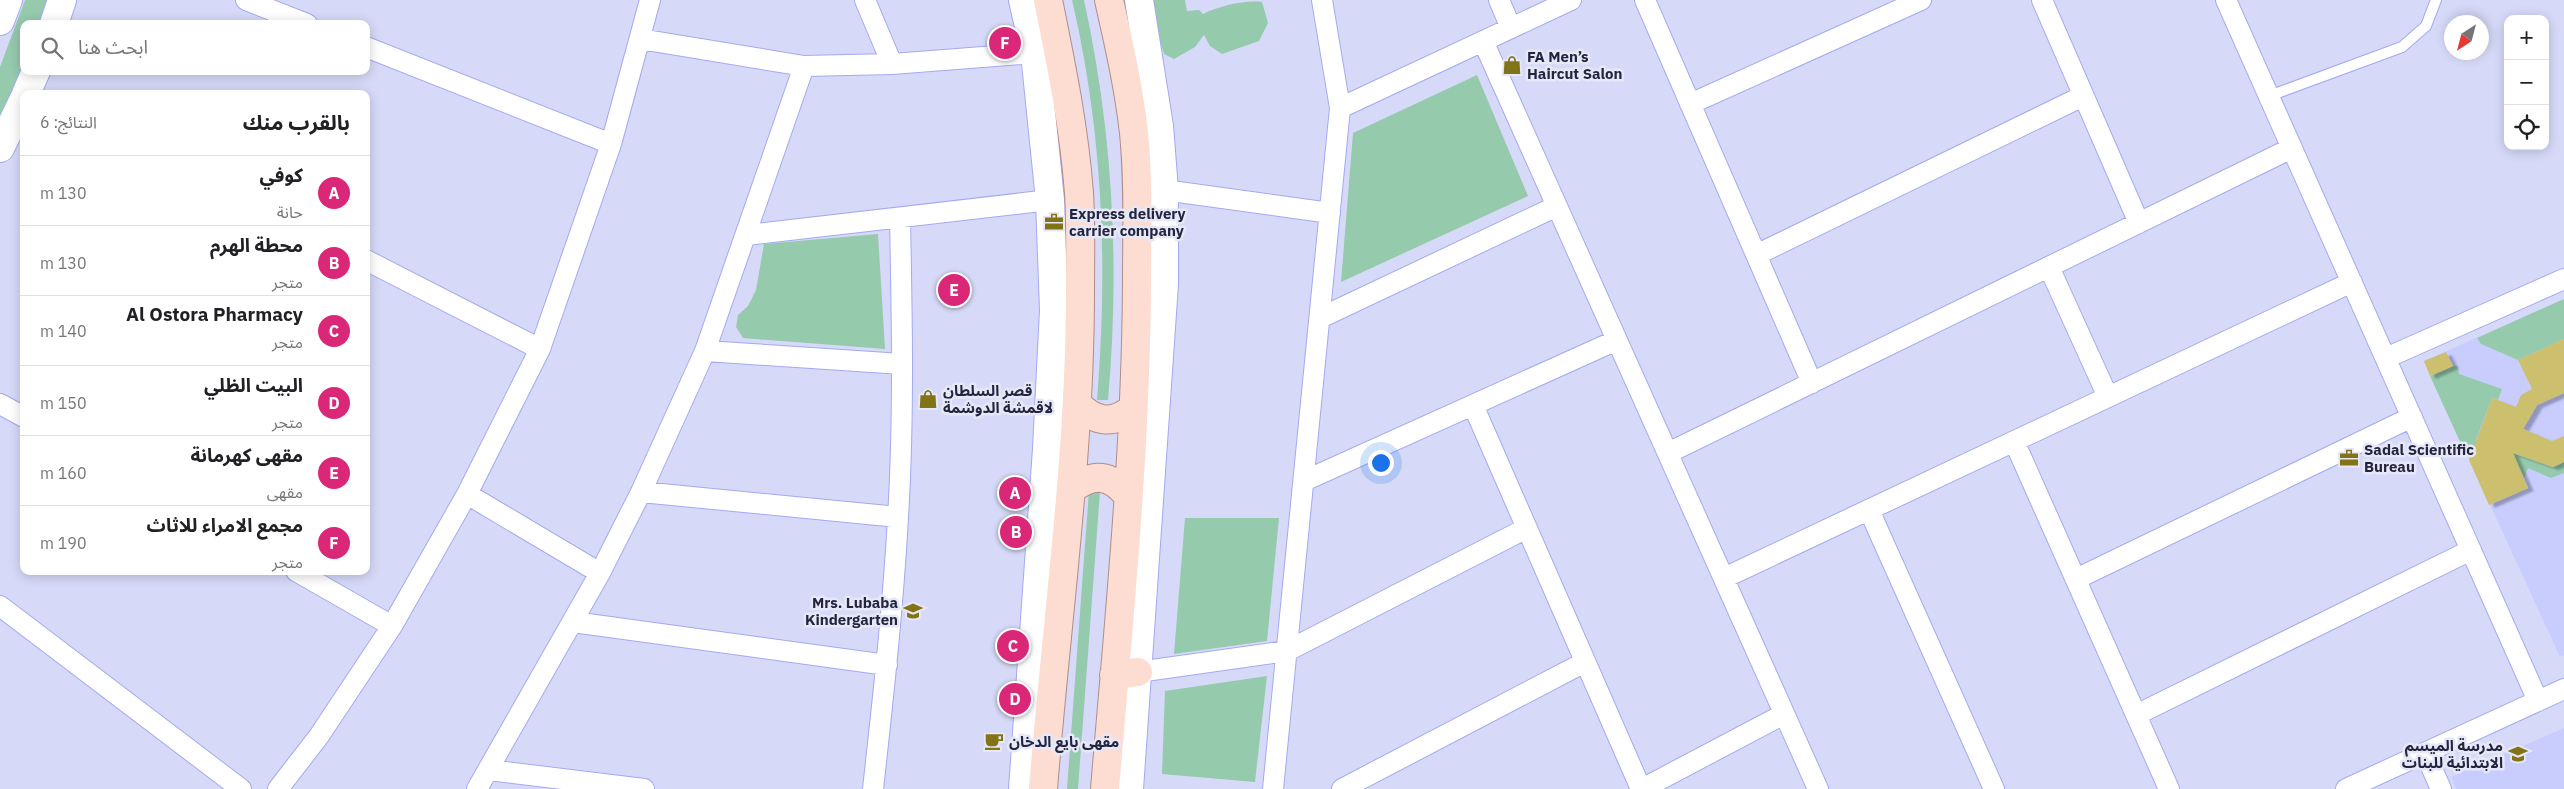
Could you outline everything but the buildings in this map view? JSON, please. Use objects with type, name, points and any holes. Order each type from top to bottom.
[{"type":"main road","points":[[1043,789],[1042,671],[1072,490],[1078,403],[1080,332],[1079,194],[1071,118],[1048,0]]},
{"type":"main road","points":[[1105,789],[1126,674],[1128,496],[1137,322],[1137,194],[1134,134],[1122,59],[1109,0]]},
{"type":"main road","points":[[1078,403],[1086,414],[1098,420],[1111,420],[1123,416],[1133,408]]},
{"type":"main road","points":[[1072,490],[1082,481],[1095,478],[1108,479],[1120,485],[1128,496]]},
{"type":"street","points":[[0,21],[8,0]]},
{"type":"street","points":[[55,20],[62,0]]},
{"type":"street","points":[[246,0],[297,20]]},
{"type":"street","points":[[278,789],[319,736],[392,626],[467,494],[540,349],[611,144],[650,0]]},
{"type":"street","points":[[866,0],[892,64]]},
{"type":"street","points":[[1023,0],[1036,53],[1050,200],[1054,310],[1042,671],[1023,789]]},
{"type":"street","points":[[1129,789],[1126,674],[1164,284],[1164,190],[1160,126],[1139,0]]},
{"type":"street","points":[[1273,789],[1340,108],[1322,0]]},
{"type":"street","points":[[1499,0],[1511,28]]},
{"type":"street","points":[[1340,108],[1571,0]]},
{"type":"street","points":[[1645,0],[1812,383]]},
{"type":"street","points":[[1690,104],[1921,0]]},
{"type":"street","points":[[2042,0],[2139,223]]},
{"type":"street","points":[[2226,0],[2538,701]]},
{"type":"street","points":[[640,40],[804,66],[892,64],[1036,53]]},
{"type":"street","points":[[1483,41],[1818,789]]},
{"type":"street","points":[[370,49],[611,144]]},
{"type":"street","points":[[477,789],[600,573],[641,492],[705,351],[747,235],[804,66]]},
{"type":"street","points":[[1756,255],[2083,96]]},
{"type":"street","points":[[0,148],[20,111]]},
{"type":"street","points":[[1668,453],[2292,148]]},
{"type":"street","points":[[1164,190],[1330,213]]},
{"type":"street","points":[[747,235],[1050,200]]},
{"type":"street","points":[[1320,318],[1557,206]]},
{"type":"street","points":[[873,789],[887,665],[898,517],[902,364],[900,218]]},
{"type":"street","points":[[370,262],[540,349]]},
{"type":"street","points":[[2049,267],[2108,397]]},
{"type":"street","points":[[2386,358],[2564,279]]},
{"type":"street","points":[[1724,578],[2352,282]]},
{"type":"street","points":[[1304,481],[1617,340]]},
{"type":"street","points":[[705,351],[902,364]]},
{"type":"street","points":[[0,404],[20,415]]},
{"type":"street","points":[[1473,405],[1642,789],[1784,714]]},
{"type":"street","points":[[2076,579],[2412,417]]},
{"type":"street","points":[[2014,441],[2169,789]]},
{"type":"street","points":[[641,492],[898,517]]},
{"type":"street","points":[[467,494],[600,573]]},
{"type":"street","points":[[1869,510],[1994,789]]},
{"type":"street","points":[[1126,674],[1287,650],[1527,528]]},
{"type":"street","points":[[2136,715],[2471,550]]},
{"type":"street","points":[[303,575],[392,626]]},
{"type":"street","points":[[0,606],[241,789]]},
{"type":"street","points":[[573,622],[887,665]]},
{"type":"street","points":[[1342,789],[1585,662]]},
{"type":"street","points":[[2346,789],[2564,689]]},
{"type":"street","points":[[2425,753],[2441,789]]},
{"type":"street","points":[[489,770],[568,784],[644,789]]},
{"type":"lane","points":[[2269,96],[2402,47],[2426,26],[2436,0]]},
{"type":"shaded area","points":[[2564,299],[2564,655],[2560,657],[2424,361]]},
{"type":"shaded area","points":[[2564,728],[2564,789],[2456,789],[2451,777]]},
{"type":"green space","points":[[25,0],[47,0],[40,20],[20,20],[20,72],[0,119],[0,67]]},
{"type":"green space","points":[[1072,0],[1084,0],[1102,99],[1108,149],[1113,249],[1113,300],[1108,400],[1097,400],[1102,299],[1100,199],[1091,99]]},
{"type":"green space","points":[[1148,0],[1185,0],[1187,11],[1199,10],[1203,14],[1232,4],[1262,2],[1268,23],[1259,41],[1222,54],[1210,46],[1204,35],[1195,47],[1174,59],[1164,54]]},
{"type":"green space","points":[[1477,75],[1528,196],[1341,282],[1353,133]]},
{"type":"green space","points":[[878,234],[885,349],[743,338],[736,327],[738,315],[748,306],[756,290],[764,244]]},
{"type":"green space","points":[[2564,299],[2564,339],[2518,360],[2481,344],[2477,338]]},
{"type":"green space","points":[[2453,366],[2458,366],[2459,374],[2502,389],[2498,400],[2492,398],[2476,440],[2553,467],[2564,462],[2564,473],[2551,478],[2528,468],[2524,478],[2520,470],[2513,473],[2486,449],[2467,457],[2430,376]]},
{"type":"green space","points":[[1090,477],[1101,478],[1078,789],[1067,789]]},
{"type":"green space","points":[[1185,518],[1279,518],[1267,641],[1174,654]]},
{"type":"green space","points":[[1267,676],[1255,782],[1162,774],[1165,691]]},
{"type":"place","name":"مجمع الامراء للاثاث","points":[[1005,43]]},
{"type":"place","name":"FA Men’s Haircut Salon","points":[[1512,65]]},
{"type":"place","name":"Express delivery carrier company","points":[[1054,222]]},
{"type":"place","name":"مقهى كهرمانة","points":[[954,290]]},
{"type":"place","name":"قصر السلطان لاقمشة الدوشمة","points":[[928,399]]},
{"type":"place","name":"Sadal Scientific Bureau","points":[[2349,458]]},
{"type":"place","name":"كوفي","points":[[1015,493]]},
{"type":"place","name":"محطة الهرم","points":[[1016,532]]},
{"type":"place","name":"Mrs. Lubaba Kindergarten","points":[[913,611]]},
{"type":"place","name":"Al Ostora Pharmacy","points":[[1013,646]]},
{"type":"place","name":"البيت الظلي","points":[[1015,699]]},
{"type":"place","name":"مقهى بايع الدخان","points":[[994,741]]},
{"type":"place","name":"مدرسة الميسم الابتدائية للبنات","points":[[2518,754]]}]
